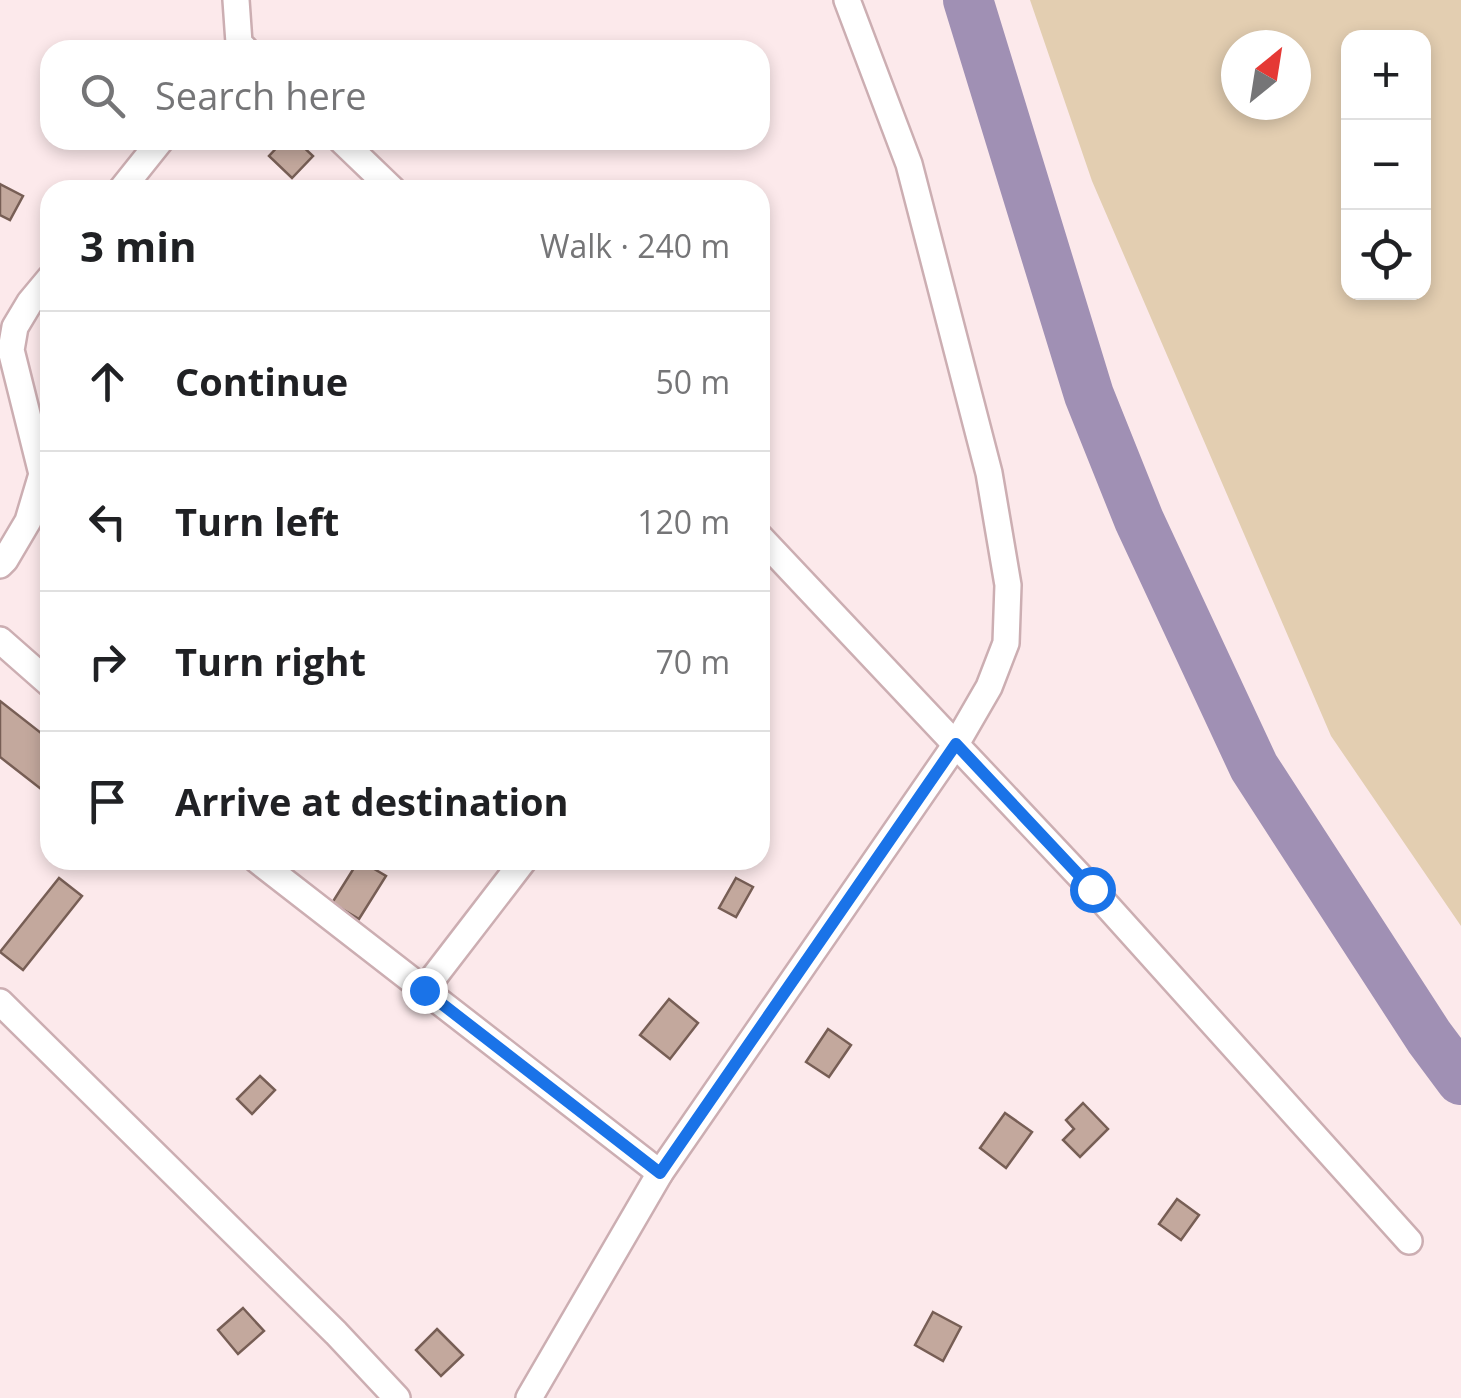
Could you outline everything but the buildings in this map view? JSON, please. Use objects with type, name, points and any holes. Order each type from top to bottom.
[{"type":"street","points":[[236,0],[239,40]]},
{"type":"street","points":[[529,1398],[660,1173],[956,744],[989,686],[1006,644],[1008,585],[989,473],[909,164],[847,0]]},
{"type":"street","points":[[129,180],[153,150]]},
{"type":"street","points":[[351,150],[382,180]]},
{"type":"street","points":[[40,290],[16,327],[11,350],[40,466]]},
{"type":"street","points":[[0,565],[28,521],[40,481]]},
{"type":"street","points":[[770,553],[1092,889],[1409,1242]]},
{"type":"street","points":[[0,640],[40,675]]},
{"type":"street","points":[[271,870],[660,1173]]},
{"type":"street","points":[[424,990],[516,870]]},
{"type":"street","points":[[0,1002],[336,1332],[396,1398]]},
{"type":"shaded area","points":[[1030,0],[1461,0],[1461,926],[1331,736],[1092,181]]},
{"type":"waterway","points":[[968,0],[1089,395],[1139,520],[1254,767],[1461,1080]]},
{"type":"route","points":[[424,990],[660,1173],[956,744],[1092,889]]}]
